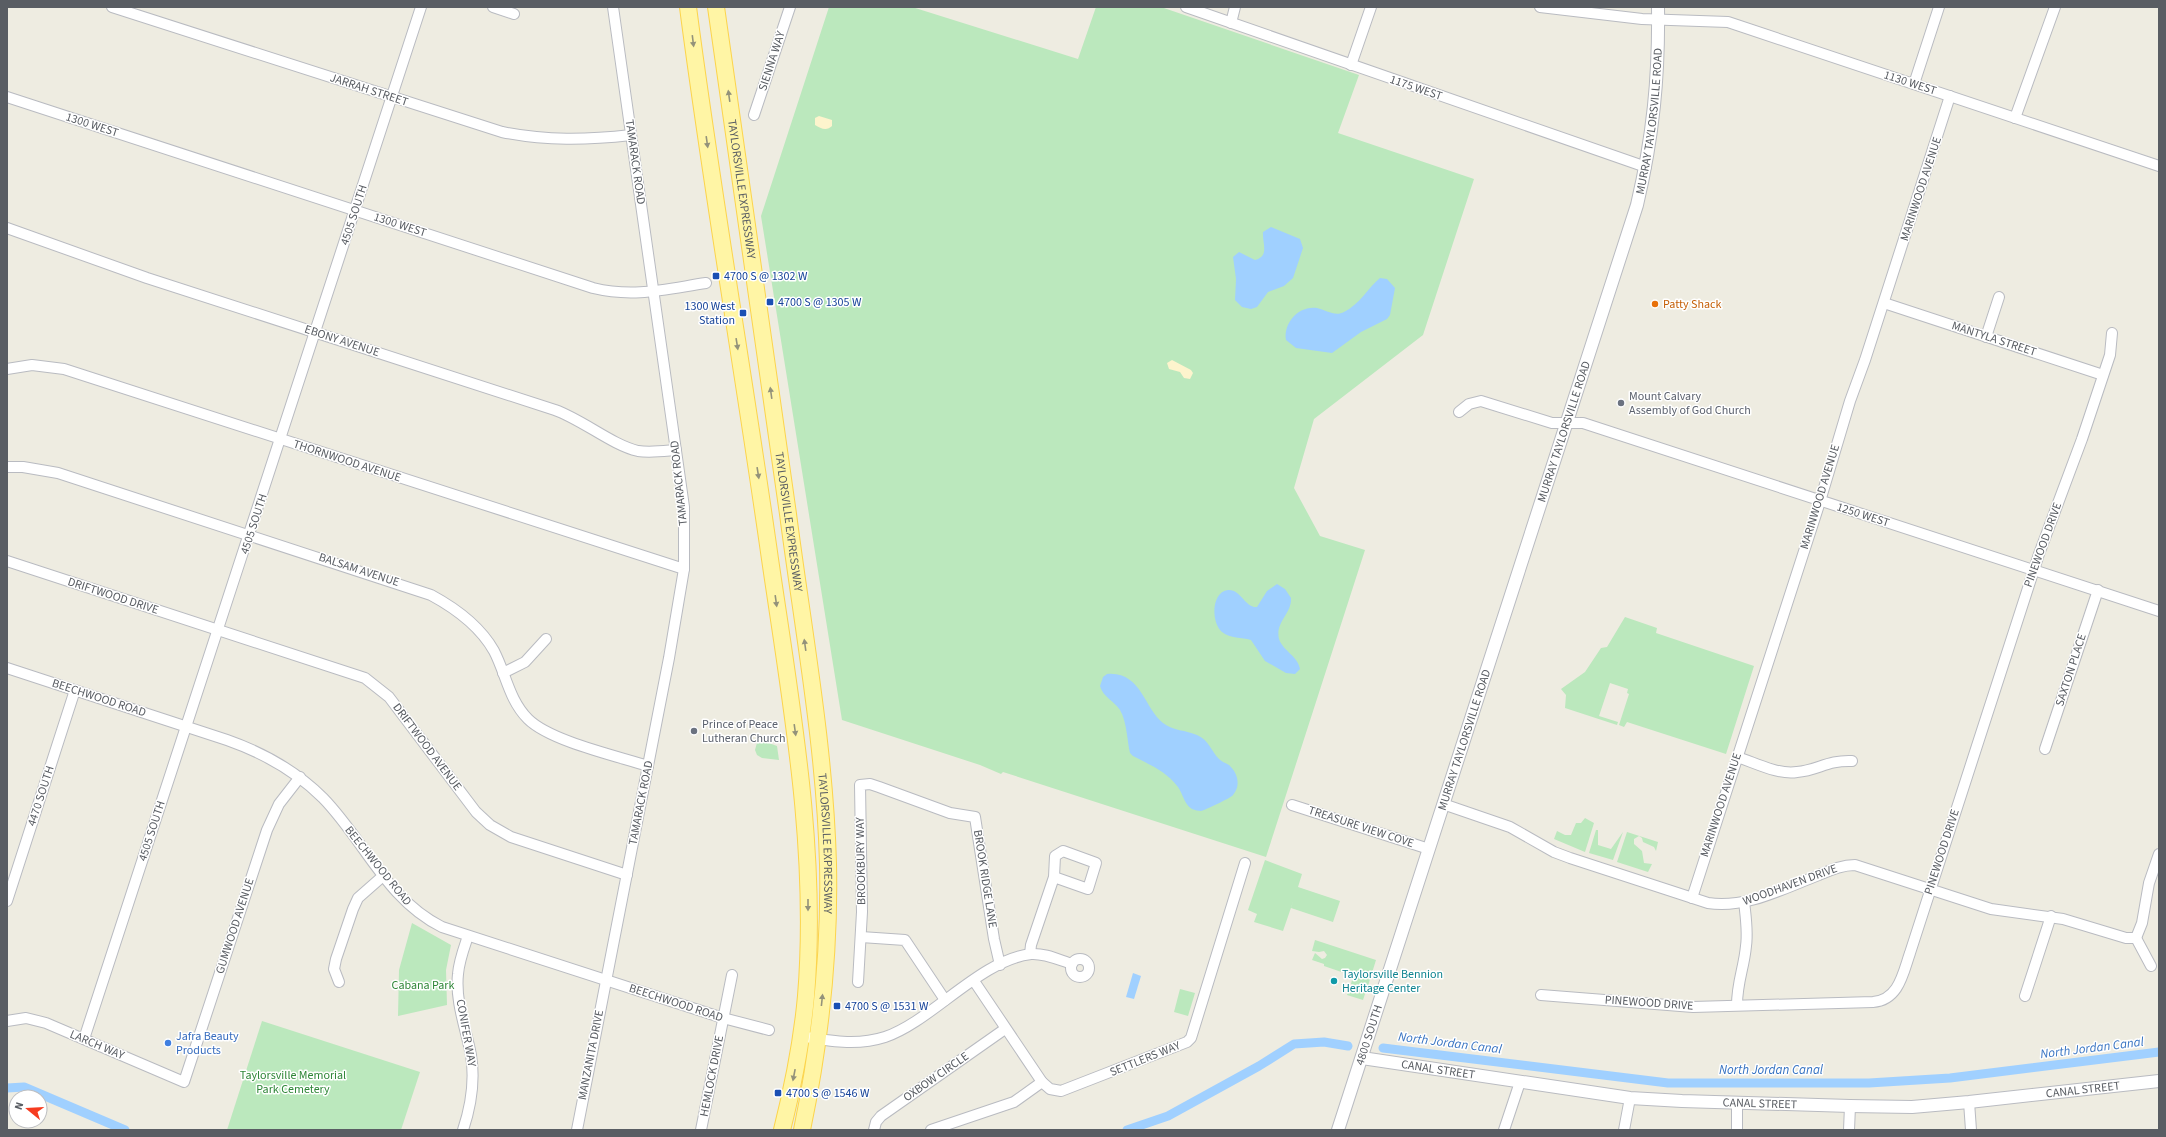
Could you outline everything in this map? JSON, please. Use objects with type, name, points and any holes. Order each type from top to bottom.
[{"type":"main road","name":"TAYLORSVILLE EXPRESSWAY","points":[[688,7],[723,255],[760,486],[800,764],[806,830],[809,904],[806,995],[801,1036],[782,1130]]},
{"type":"main road","name":"TAYLORSVILLE EXPRESSWAY","points":[[716,7],[821,768],[827,843],[828,892],[826,953],[818,1039],[802,1130]]},
{"type":"street","name":"JARRAH STREET","points":[[112,7],[487,128],[518,136],[575,140],[631,135]]},
{"type":"street","name":"4505 SOUTH","points":[[84,1039],[186,726],[219,630],[421,7]]},
{"type":"street","points":[[493,7],[514,14]]},
{"type":"street","name":"TAMARACK ROAD","points":[[606,980],[648,766],[684,570],[684,507],[613,7]]},
{"type":"street","name":"SIENNA WAY","points":[[754,115],[790,7]]},
{"type":"street","name":"1175 WEST","points":[[1186,7],[1646,167]]},
{"type":"street","points":[[1231,23],[1235,7]]},
{"type":"street","points":[[1351,65],[1370,7]]},
{"type":"street","name":"1130 WEST","points":[[1540,7],[1604,16],[1658,20],[1728,22],[2159,166]]},
{"type":"street","name":"MURRAY TAYLORSVILLE ROAD","points":[[1429,849],[1637,205],[1653,127],[1657,87],[1658,7]]},
{"type":"street","points":[[1914,84],[1939,7]]},
{"type":"street","points":[[2015,118],[2055,7]]},
{"type":"street","name":"MARINWOOD AVENUE","points":[[1692,898],[1850,401],[1884,303],[1950,96]]},
{"type":"street","name":"1300 WEST","points":[[7,97],[593,288],[624,293],[653,291],[706,283]]},
{"type":"street","name":"EBONY AVENUE","points":[[7,228],[147,278],[566,414],[638,451],[676,450]]},
{"type":"street","points":[[1986,337],[1999,297]]},
{"type":"street","name":"MANTYLA STREET","points":[[1884,303],[2103,375]]},
{"type":"street","name":"PINEWOOD DRIVE","points":[[1541,995],[1687,1007],[1873,1002],[1888,998],[1895,991],[1901,979],[2034,569],[2082,440],[2111,350],[2112,333]]},
{"type":"street","name":"THORNWOOD AVENUE","points":[[7,369],[32,365],[64,369],[684,570]]},
{"type":"street","name":"1250 WEST","points":[[1460,412],[1469,404],[1481,401],[1552,423],[1583,423],[2159,611]]},
{"type":"street","name":"BALSAM AVENUE","points":[[7,467],[35,469],[58,473],[432,595],[449,605],[477,629],[493,650],[515,704],[528,719],[544,731],[648,766]]},
{"type":"street","name":"DRIFTWOOD DRIVE","points":[[7,561],[219,630]]},
{"type":"street","name":"SAXTON PLACE","points":[[2045,749],[2098,590]]},
{"type":"street","name":"DRIFTWOOD AVENUE","points":[[219,630],[352,673],[369,680],[389,697],[476,812],[490,825],[511,837],[627,875]]},
{"type":"street","points":[[503,673],[525,662],[546,638]]},
{"type":"street","name":"BEECHWOOD ROAD","points":[[7,668],[247,747],[283,765],[300,777],[324,799],[401,898],[421,916],[442,927],[723,1018],[769,1030]]},
{"type":"street","name":"4470 SOUTH","points":[[7,901],[75,690]]},
{"type":"street","points":[[1737,757],[1779,771],[1791,772],[1804,771],[1833,761],[1852,761]]},
{"type":"street","name":"GUMWOOD AVENUE","points":[[184,1082],[267,830],[279,804],[300,777]]},
{"type":"street","name":"BROOK RIDGE LANE","points":[[860,785],[870,784],[950,813],[975,817],[990,917],[1000,965]]},
{"type":"street","name":"BROOKBURY WAY","points":[[858,982],[861,938],[860,785]]},
{"type":"street","name":"WOODHAVEN DRIVE","points":[[1443,804],[1510,826],[1554,852],[1570,858],[1692,898],[1716,904],[1744,902],[1849,865],[1860,867],[1999,911],[2051,916],[2126,938],[2136,938]]},
{"type":"street","name":"TREASURE VIEW COVE","points":[[1292,805],[1429,849]]},
{"type":"street","name":"4800 SOUTH","points":[[1338,1130],[1429,849]]},
{"type":"street","points":[[1030,954],[1054,877],[1055,856],[1063,851],[1096,863],[1088,888],[1054,877]]},
{"type":"street","points":[[2151,966],[2136,938],[2142,924],[2149,883],[2159,854]]},
{"type":"street","name":"SETTLERS WAY","points":[[974,981],[1005,1030],[1042,1082],[1050,1089],[1061,1091],[1187,1042],[1191,1038],[1245,863]]},
{"type":"street","points":[[339,982],[334,969],[353,909],[365,891],[383,876]]},
{"type":"street","points":[[1737,1006],[1738,979],[1747,941],[1744,902]]},
{"type":"street","points":[[2025,996],[2051,916]]},
{"type":"street","name":"CONIFER WAY","points":[[463,1130],[469,1110],[473,1075],[458,988],[458,974],[468,936]]},
{"type":"street","points":[[861,938],[905,940],[945,1000]]},
{"type":"street","points":[[801,1036],[848,1043],[882,1038],[905,1028],[945,1000],[1000,965],[1030,954],[1046,956],[1072,964]]},
{"type":"street","name":"HEMLOCK DRIVE","points":[[701,1130],[732,975]]},
{"type":"street","name":"MANZANITA DRIVE","points":[[577,1130],[606,980]]},
{"type":"street","name":"LARCH WAY","points":[[7,1020],[19,1018],[36,1020],[184,1082]]},
{"type":"street","name":"OXBOW CIRCLE","points":[[874,1130],[881,1116],[1005,1030]]},
{"type":"street","name":"CANAL STREET","points":[[1362,1058],[1630,1098],[1737,1103],[1912,1107],[2159,1081]]},
{"type":"street","points":[[931,1130],[1014,1102],[1042,1082]]},
{"type":"street","points":[[1504,1130],[1520,1082]]},
{"type":"street","points":[[1624,1130],[1630,1098]]},
{"type":"street","points":[[1969,1102],[1970,1130]]},
{"type":"street","points":[[1737,1103],[1737,1130]]},
{"type":"street","points":[[1849,1130],[1850,1106]]},
{"type":"green space","points":[[829,7],[912,7],[1078,59],[1096,7],[1161,7],[1359,75],[1338,133],[1474,179],[1423,335],[1314,419],[1294,488],[1320,536],[1365,550],[1266,857],[1003,772],[1001,774],[980,765],[842,720],[761,216]]},
{"type":"green space","points":[[1625,617],[1657,628],[1656,633],[1754,666],[1726,754],[1627,722],[1624,727],[1619,725],[1629,694],[1627,693],[1628,689],[1610,683],[1599,716],[1618,722],[1617,725],[1565,708],[1566,695],[1561,689],[1585,672],[1601,648],[1607,647]]},
{"type":"green space","points":[[758,739],[777,746],[779,760],[762,758],[757,755],[755,750]]},
{"type":"green space","points":[[1585,818],[1594,823],[1585,852],[1554,839],[1557,831],[1565,835],[1571,835],[1576,823],[1581,823]]},
{"type":"green space","points":[[1596,830],[1598,830],[1598,845],[1611,849],[1623,832],[1613,860],[1589,853]]},
{"type":"green space","points":[[1627,832],[1658,842],[1656,851],[1654,847],[1643,842],[1642,838],[1639,836],[1634,839],[1634,844],[1642,851],[1644,863],[1652,864],[1648,872],[1617,862]]},
{"type":"green space","points":[[1265,860],[1302,874],[1298,887],[1340,901],[1333,922],[1291,908],[1294,899],[1283,931],[1254,922],[1257,914],[1248,910]]},
{"type":"green space","name":"Cabana Park","points":[[412,923],[451,945],[446,970],[447,1005],[398,1016],[399,970]]},
{"type":"green space","points":[[1315,940],[1376,960],[1367,989],[1351,984],[1353,976],[1324,966],[1324,964],[1312,960],[1315,953],[1322,959],[1327,955],[1324,951],[1312,951]]},
{"type":"green space","points":[[1350,986],[1366,991],[1363,1000],[1347,995]]},
{"type":"green space","points":[[1180,989],[1195,993],[1188,1016],[1174,1012]]},
{"type":"green space","name":"Taylorsville Memorial Park Cemetery","points":[[262,1021],[420,1072],[401,1130],[227,1130]]},
{"type":"sand","points":[[819,116],[832,120],[832,126],[828,129],[824,129],[815,125],[815,118]]},
{"type":"sand","points":[[1172,360],[1191,370],[1193,373],[1190,379],[1184,378],[1180,372],[1169,369],[1167,363]]},
{"type":"water","points":[[1271,227],[1300,239],[1303,248],[1293,278],[1284,286],[1268,292],[1257,307],[1251,309],[1242,307],[1235,300],[1236,279],[1233,257],[1239,252],[1255,260],[1260,258],[1264,252],[1263,232]]},
{"type":"water","points":[[1380,278],[1387,279],[1395,288],[1390,315],[1387,319],[1361,332],[1332,353],[1296,348],[1286,340],[1287,327],[1298,312],[1304,309],[1317,308],[1337,314],[1344,312],[1355,305]]},
{"type":"water","points":[[1277,584],[1285,589],[1291,598],[1291,604],[1281,623],[1278,633],[1281,643],[1299,664],[1300,669],[1295,674],[1286,673],[1265,661],[1251,640],[1232,637],[1225,634],[1218,628],[1216,622],[1214,608],[1218,596],[1222,592],[1232,590],[1240,595],[1249,605],[1257,607],[1267,591]]},
{"type":"water","points":[[1107,674],[1127,678],[1135,684],[1151,709],[1167,726],[1193,733],[1201,737],[1216,756],[1221,761],[1229,765],[1235,772],[1238,784],[1233,795],[1201,811],[1192,809],[1185,802],[1178,787],[1173,781],[1157,769],[1133,756],[1130,753],[1125,725],[1120,710],[1101,690],[1100,686],[1103,677]]},
{"type":"water","points":[[1133,973],[1141,976],[1134,999],[1126,997]]},
{"type":"waterway","name":"North Jordan Canal","points":[[1127,1130],[1168,1116],[1259,1066],[1294,1044],[1324,1042],[1348,1046]]},
{"type":"waterway","name":"North Jordan Canal","points":[[1383,1048],[1668,1083],[1869,1083],[1950,1078],[2159,1052]]},
{"type":"waterway","name":"North Jordan Canal","points":[[7,1088],[24,1087],[125,1130]]},
{"type":"place","name":"4700 S @ 1302 W","points":[[716,276]]},
{"type":"place","name":"4700 S @ 1305 W","points":[[770,302]]},
{"type":"place","name":"Patty Shack","points":[[1655,304]]},
{"type":"place","name":"1300 West Station","points":[[743,313]]},
{"type":"place","name":"Mount Calvary Assembly of God Church","points":[[1621,403]]},
{"type":"place","name":"Prince of Peace Lutheran Church","points":[[694,731]]},
{"type":"place","name":"Taylorsville Bennion Heritage Center","points":[[1334,981]]},
{"type":"place","name":"4700 S @ 1531 W","points":[[837,1006]]},
{"type":"place","name":"Jafra Beauty Products","points":[[168,1043]]},
{"type":"place","name":"4700 S @ 1546 W","points":[[778,1093]]}]
